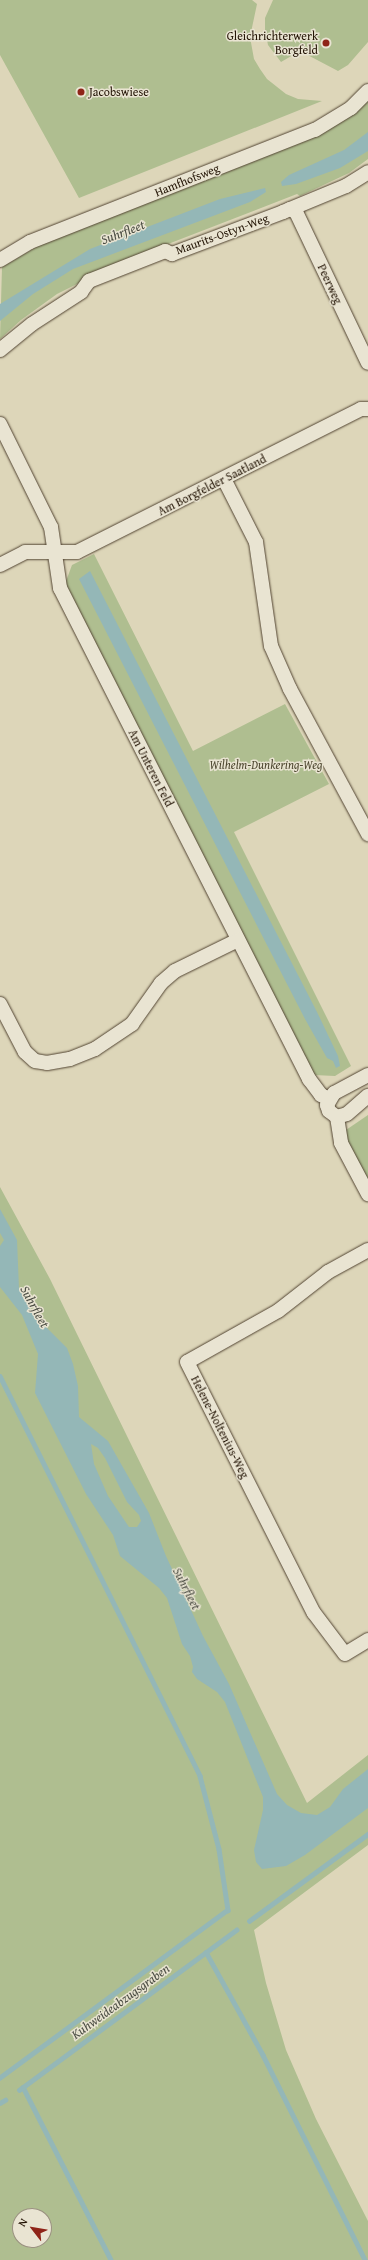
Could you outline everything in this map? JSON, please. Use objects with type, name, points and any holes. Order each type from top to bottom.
[{"type":"street","name":"Hamfhofsweg","points":[[0,260],[30,242],[315,130],[351,108],[368,91]]},
{"type":"street","name":"Maurits-Ostyn-Weg","points":[[0,350],[32,324],[81,292],[89,281],[165,251],[172,254],[290,209],[346,186],[368,172]]},
{"type":"street","name":"Peerweg","points":[[290,209],[296,212],[368,363]]},
{"type":"street","name":"Am Borgfelder Saatland","points":[[0,566],[26,552],[77,552],[361,409],[368,409]]},
{"type":"street","name":"Am Unteren Feld","points":[[0,424],[51,527],[60,588],[308,1079],[321,1095],[329,1099]]},
{"type":"street","points":[[224,479],[256,542],[271,646],[290,689],[368,834]]},
{"type":"street","points":[[0,1004],[24,1052],[34,1061],[47,1063],[70,1059],[95,1049],[132,1024],[161,983],[175,971],[238,940]]},
{"type":"street","points":[[368,1075],[334,1093],[329,1099],[329,1111],[338,1117],[342,1143],[368,1194]]},
{"type":"street","points":[[338,1117],[347,1114],[368,1096]]},
{"type":"street","name":"Helene-Noltenius-Weg","points":[[368,1250],[328,1272],[278,1310],[187,1362],[314,1613],[345,1654],[368,1640]]},
{"type":"green space","name":"Jacobswiese","points":[[0,0],[252,0],[257,4],[250,37],[254,59],[260,69],[267,79],[286,94],[298,99],[322,101],[79,198],[0,55]]},
{"type":"green space","points":[[273,0],[368,0],[368,42],[348,65],[338,71],[300,51],[281,62],[268,45],[265,30],[265,18]]},
{"type":"green space","points":[[368,100],[368,159],[349,173],[300,196],[297,194],[119,263],[57,294],[21,320],[0,339],[2,267],[38,246]]},
{"type":"green space","name":"Wilhelm-Dunkering-Weg","points":[[94,554],[193,751],[285,704],[329,784],[234,832],[351,1066],[335,1076],[314,1075],[65,584],[72,565]]},
{"type":"green space","points":[[368,1115],[368,1182],[346,1138],[346,1130]]},
{"type":"green space","points":[[0,1187],[50,1279],[307,1803],[368,1755],[368,1845],[254,1930],[266,1983],[286,2050],[316,2119],[368,2221],[368,2260],[0,2260]]},
{"type":"water","points":[[368,132],[368,151],[340,168],[296,184],[282,186],[281,182],[289,175],[344,150]]},
{"type":"water","points":[[265,188],[266,192],[250,202],[73,269],[33,294],[0,321],[0,304],[90,249],[220,199]]},
{"type":"water","points":[[90,571],[317,1012],[338,1056],[340,1066],[336,1068],[333,1061],[327,1058],[305,1019],[79,579]]},
{"type":"water","points":[[0,1209],[17,1240],[19,1288],[32,1313],[67,1348],[73,1364],[78,1386],[79,1417],[108,1441],[149,1513],[166,1556],[203,1636],[229,1684],[277,1794],[287,1805],[301,1813],[317,1815],[330,1807],[343,1789],[368,1769],[368,1808],[305,1855],[286,1866],[262,1869],[256,1862],[254,1850],[263,1810],[263,1797],[225,1702],[217,1692],[197,1679],[192,1672],[193,1667],[190,1656],[182,1644],[167,1598],[159,1588],[120,1556],[113,1535],[86,1494],[35,1393],[38,1354],[22,1315],[0,1287],[0,1246],[4,1240],[0,1233]],"holes":[[[91,1444],[98,1448],[105,1458],[127,1502],[139,1515],[141,1521],[137,1527],[129,1527],[108,1496],[94,1464]]]},
{"type":"waterway","points":[[0,1376],[200,1776],[219,1849],[228,1910],[0,2078]]},
{"type":"waterway","name":"Kuhweideabzugsgraben","points":[[249,1921],[368,1834]]},
{"type":"waterway","name":"Kuhweideabzugsgraben","points":[[19,2090],[236,1930]]},
{"type":"waterway","points":[[206,1952],[263,2055],[365,2260]]},
{"type":"waterway","points":[[23,2087],[111,2260]]},
{"type":"waterway","name":"Kuhweideabzugsgraben","points":[[0,2103],[5,2100]]},
{"type":"place","name":"Gleichrichterwerk Borgfeld","points":[[326,43]]},
{"type":"place","name":"Jacobswiese","points":[[81,92]]},
{"type":"water label","name":"Suhrfleet","points":[[123,233]]},
{"type":"water label","name":"Suhrfleet","points":[[34,1307]]},
{"type":"water label","name":"Suhrfleet","points":[[186,1589]]}]
